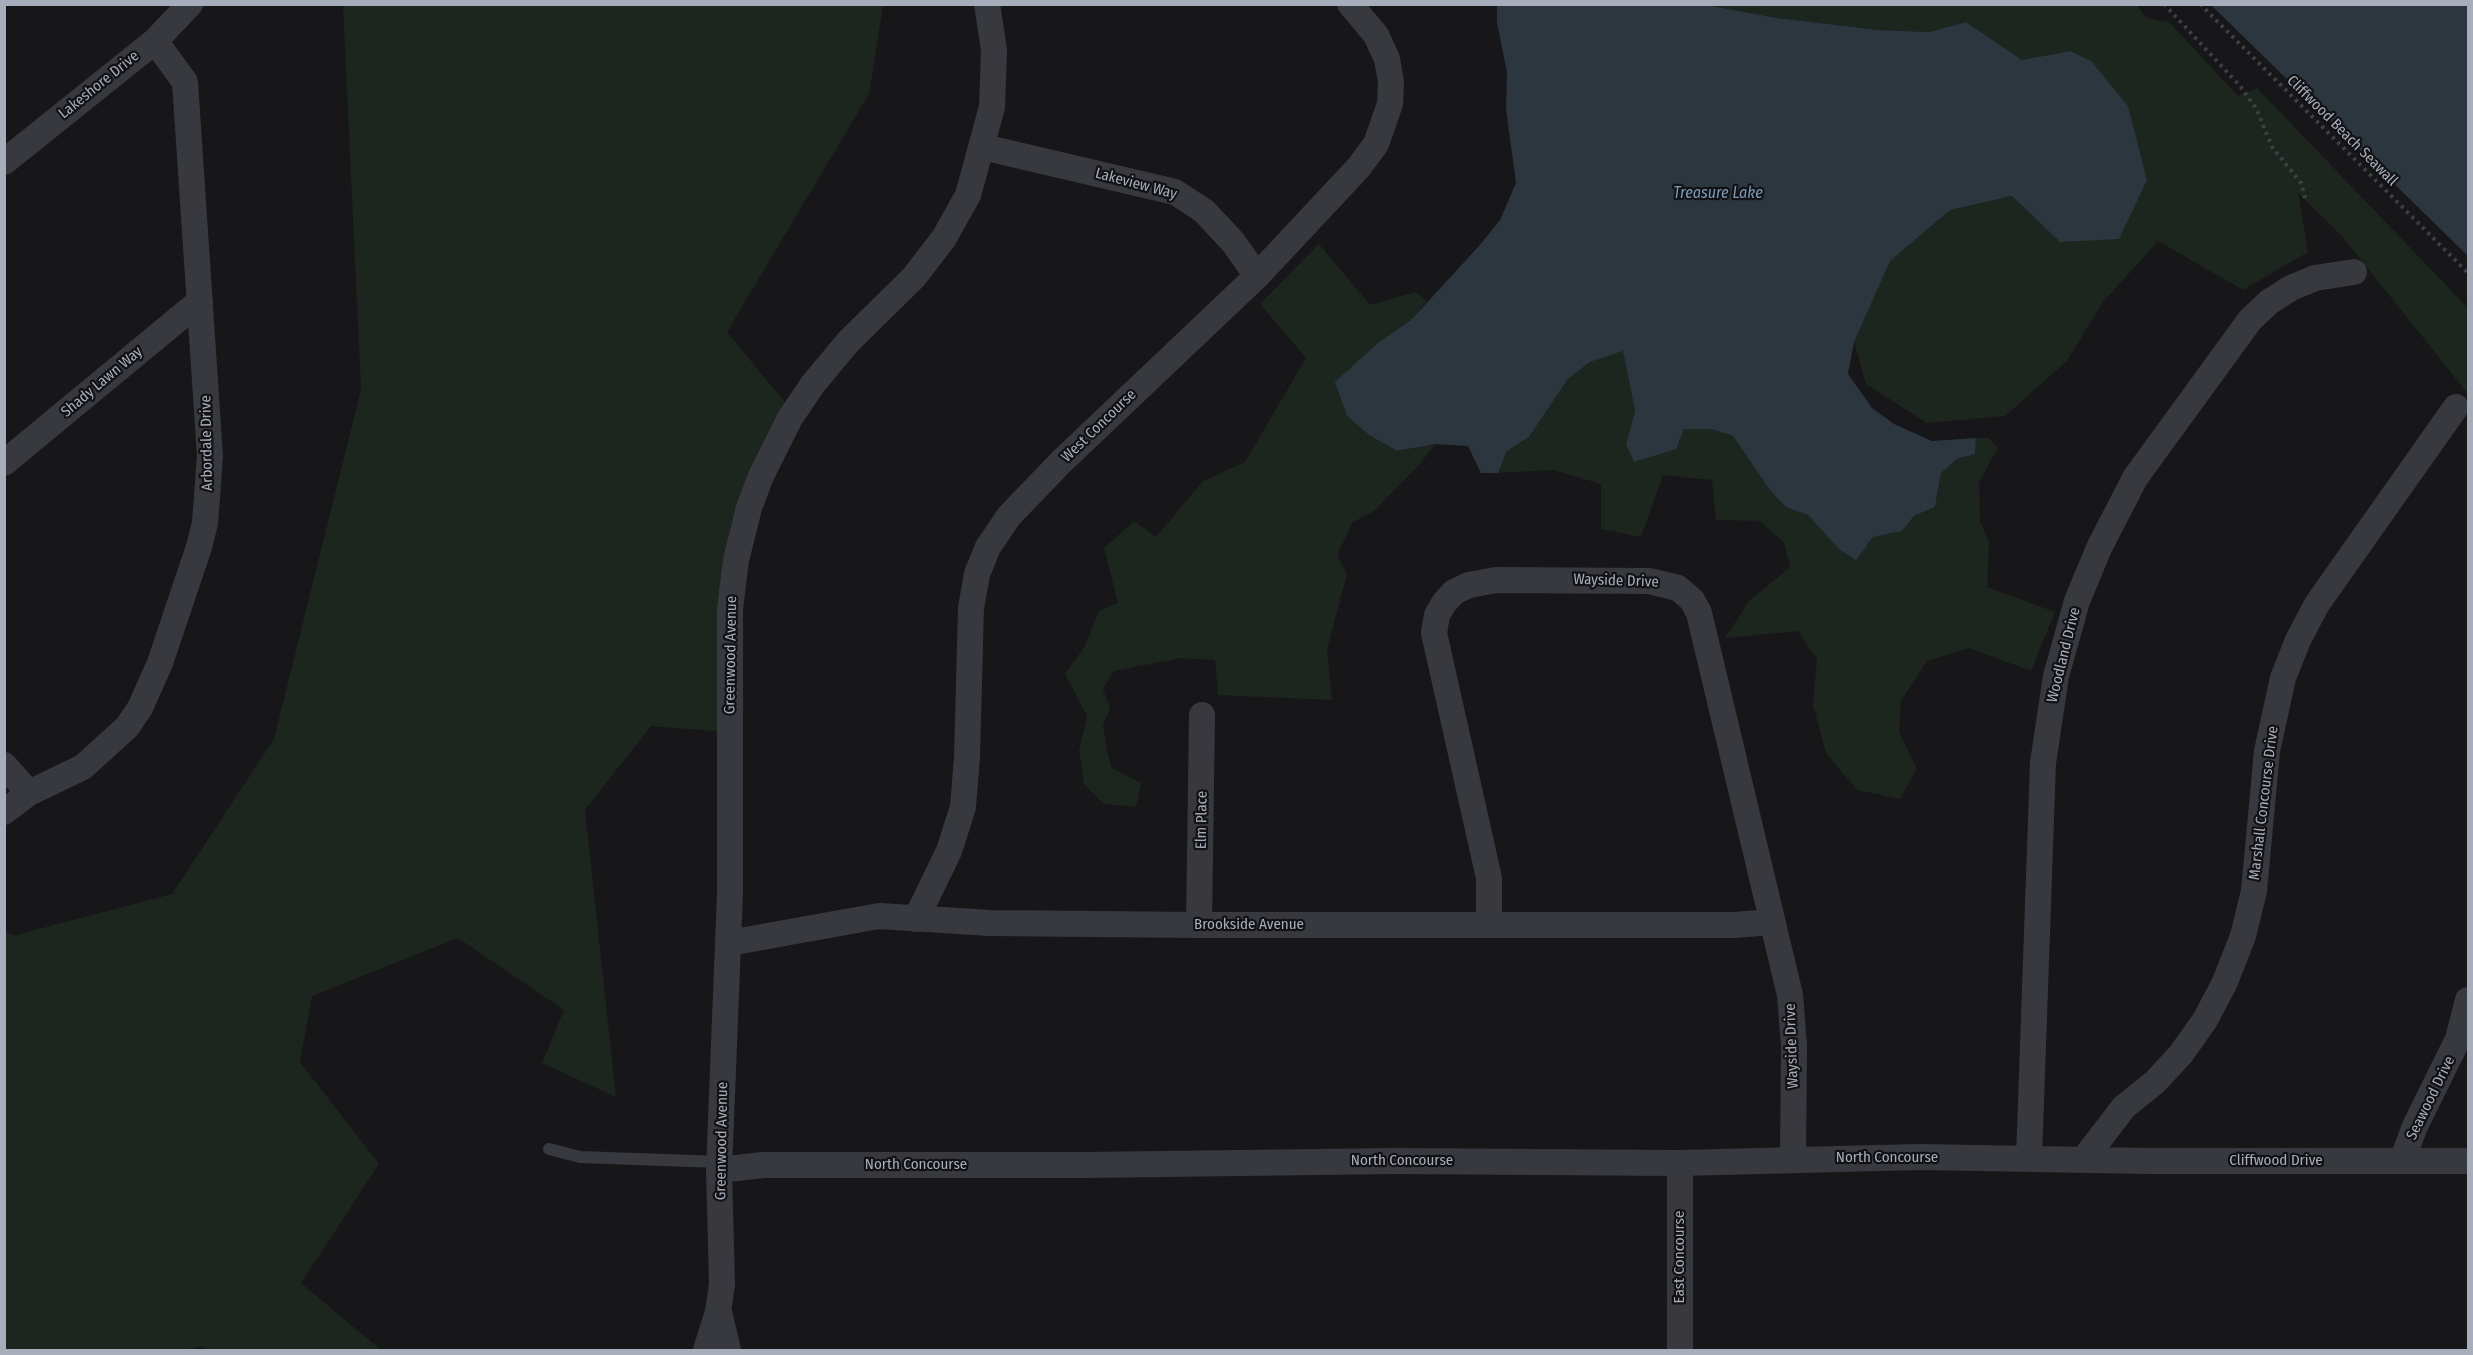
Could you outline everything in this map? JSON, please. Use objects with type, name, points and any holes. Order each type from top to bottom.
[{"type":"street","name":"Lakeshore Drive","points":[[4,162],[155,41],[190,4]]},
{"type":"street","name":"Greenwood Avenue","points":[[706,1350],[718,1312],[722,1284],[719,1166],[729,943],[730,609],[736,560],[749,508],[775,445],[813,384],[848,342],[914,277],[944,238],[968,195],[983,147],[994,81],[994,50],[987,4]]},
{"type":"street","name":"West Concourse","points":[[916,919],[949,852],[963,807],[968,757],[971,608],[977,574],[988,547],[1009,516],[1061,462],[1257,276],[1359,167],[1376,144],[1387,120],[1391,82],[1387,59],[1376,35],[1350,4]]},
{"type":"street","name":"Arbordale Drive","points":[[4,812],[28,793],[83,767],[114,742],[140,708],[160,663],[199,547],[208,501],[210,456],[185,81],[155,41]]},
{"type":"street","name":"Lakeview Way","points":[[983,147],[1175,192],[1204,211],[1233,242],[1257,276]]},
{"type":"street","name":"Woodland Drive","points":[[2029,1158],[2043,763],[2056,676],[2077,601],[2099,548],[2135,478],[2250,320],[2269,302],[2291,288],[2315,278],[2355,272]]},
{"type":"street","name":"Shady Lawn Way","points":[[4,463],[200,300]]},
{"type":"street","name":"Marshall Concourse Drive","points":[[2084,1159],[2124,1107],[2155,1082],[2181,1054],[2205,1020],[2225,982],[2243,936],[2253,891],[2267,751],[2283,678],[2298,640],[2317,604],[2456,407]]},
{"type":"street","name":"Wayside Drive","points":[[1489,924],[1489,878],[1436,647],[1434,633],[1437,615],[1454,592],[1469,585],[1496,580],[1609,579],[1665,583],[1678,588],[1692,600],[1699,613],[1793,1015],[1793,1158]]},
{"type":"street","name":"Elm Place","points":[[1199,925],[1202,715]]},
{"type":"street","points":[[4,765],[28,793]]},
{"type":"street","name":"Brookside Avenue","points":[[729,943],[879,916],[990,923],[1199,925],[1734,925],[1772,922]]},
{"type":"street","name":"Seawood Drive","points":[[2402,1161],[2415,1126],[2458,1039],[2469,1000]]},
{"type":"street","name":"North Concourse","points":[[719,1166],[1395,1161],[1680,1163],[1793,1158],[2084,1159]]},
{"type":"street","name":"Cliffwood Drive","points":[[2084,1159],[2469,1161]]},
{"type":"street","name":"East Concourse","points":[[1680,1163],[1680,1350]]},
{"type":"street","name":"Greenwood Avenue","points":[[718,1312],[728,1350]]},
{"type":"lane","points":[[549,1149],[580,1157],[719,1166]]},
{"type":"path","points":[[2164,4],[2240,86],[2256,108],[2272,147],[2301,183],[2306,201]]},
{"type":"path","name":"Cliffwood Beach Seawall","points":[[2200,4],[2469,273]]},
{"type":"shaded area","points":[[343,5],[883,5],[869,94],[727,332],[793,412],[727,602],[725,732],[651,726],[585,810],[616,1097],[542,1063],[564,1010],[458,938],[312,996],[300,1062],[379,1164],[301,1283],[381,1350],[208,1350],[201,1346],[186,1350],[5,1350],[4,932],[16,935],[172,894],[274,739],[361,389]]},
{"type":"shaded area","points":[[1707,5],[2137,5],[2146,18],[2169,22],[2238,96],[2257,88],[2468,308],[2468,394],[2341,235],[2298,193],[2308,252],[2243,290],[2158,241],[2103,302],[2067,361],[2005,416],[1927,423],[1866,384],[1854,342],[1889,261],[1950,210],[2012,196],[2060,242],[2070,51],[2022,60],[1966,22],[1929,32],[1879,30],[1777,18]]},
{"type":"shaded area","points":[[1319,244],[1370,305],[1416,292],[1427,301],[1411,320],[1379,342],[1347,416],[1369,435],[1397,451],[1435,444],[1420,464],[1373,512],[1353,522],[1337,555],[1347,574],[1327,650],[1332,700],[1218,695],[1215,660],[1181,658],[1114,671],[1103,689],[1110,708],[1103,726],[1107,751],[1112,768],[1141,783],[1136,807],[1104,804],[1084,784],[1079,751],[1087,716],[1065,674],[1085,646],[1099,611],[1118,603],[1104,548],[1134,521],[1156,537],[1203,481],[1245,462],[1306,358],[1260,304]]},
{"type":"shaded area","points":[[1623,351],[1635,411],[1626,444],[1634,462],[1653,455],[1684,429],[1711,429],[1733,436],[1769,489],[1786,506],[1808,515],[1823,531],[1868,545],[1873,537],[1902,531],[1914,516],[1935,507],[1941,473],[1957,459],[1975,454],[1976,438],[1989,438],[1998,448],[1979,482],[1980,521],[1989,543],[1987,587],[2055,612],[2031,671],[1969,648],[1927,661],[1901,701],[1899,732],[1917,769],[1900,799],[1857,790],[1826,753],[1813,705],[1817,659],[1798,631],[1725,638],[1749,601],[1790,567],[1784,543],[1760,521],[1716,520],[1712,480],[1663,475],[1641,537],[1601,529],[1601,484],[1553,470],[1498,473],[1507,451],[1529,437],[1568,379],[1590,362]]},
{"type":"water","name":"Treasure Lake","points":[[1497,5],[1707,5],[1777,18],[1879,30],[1929,32],[1966,22],[2022,60],[2070,51],[2091,61],[2128,106],[2147,180],[2119,239],[2060,242],[2012,196],[1950,210],[1890,261],[1854,342],[1848,374],[1872,408],[1894,424],[1932,441],[1976,438],[1975,454],[1957,459],[1941,473],[1935,507],[1914,516],[1902,531],[1873,537],[1856,560],[1839,549],[1808,515],[1786,507],[1769,489],[1733,436],[1711,429],[1684,429],[1676,449],[1634,462],[1626,444],[1635,411],[1623,351],[1590,362],[1568,379],[1529,437],[1507,451],[1498,473],[1481,473],[1468,446],[1435,444],[1397,451],[1369,435],[1347,416],[1335,382],[1379,342],[1411,320],[1479,246],[1500,220],[1516,183],[1506,109],[1507,72],[1497,23]]},
{"type":"water","points":[[2211,5],[2468,5],[2468,256]]}]
